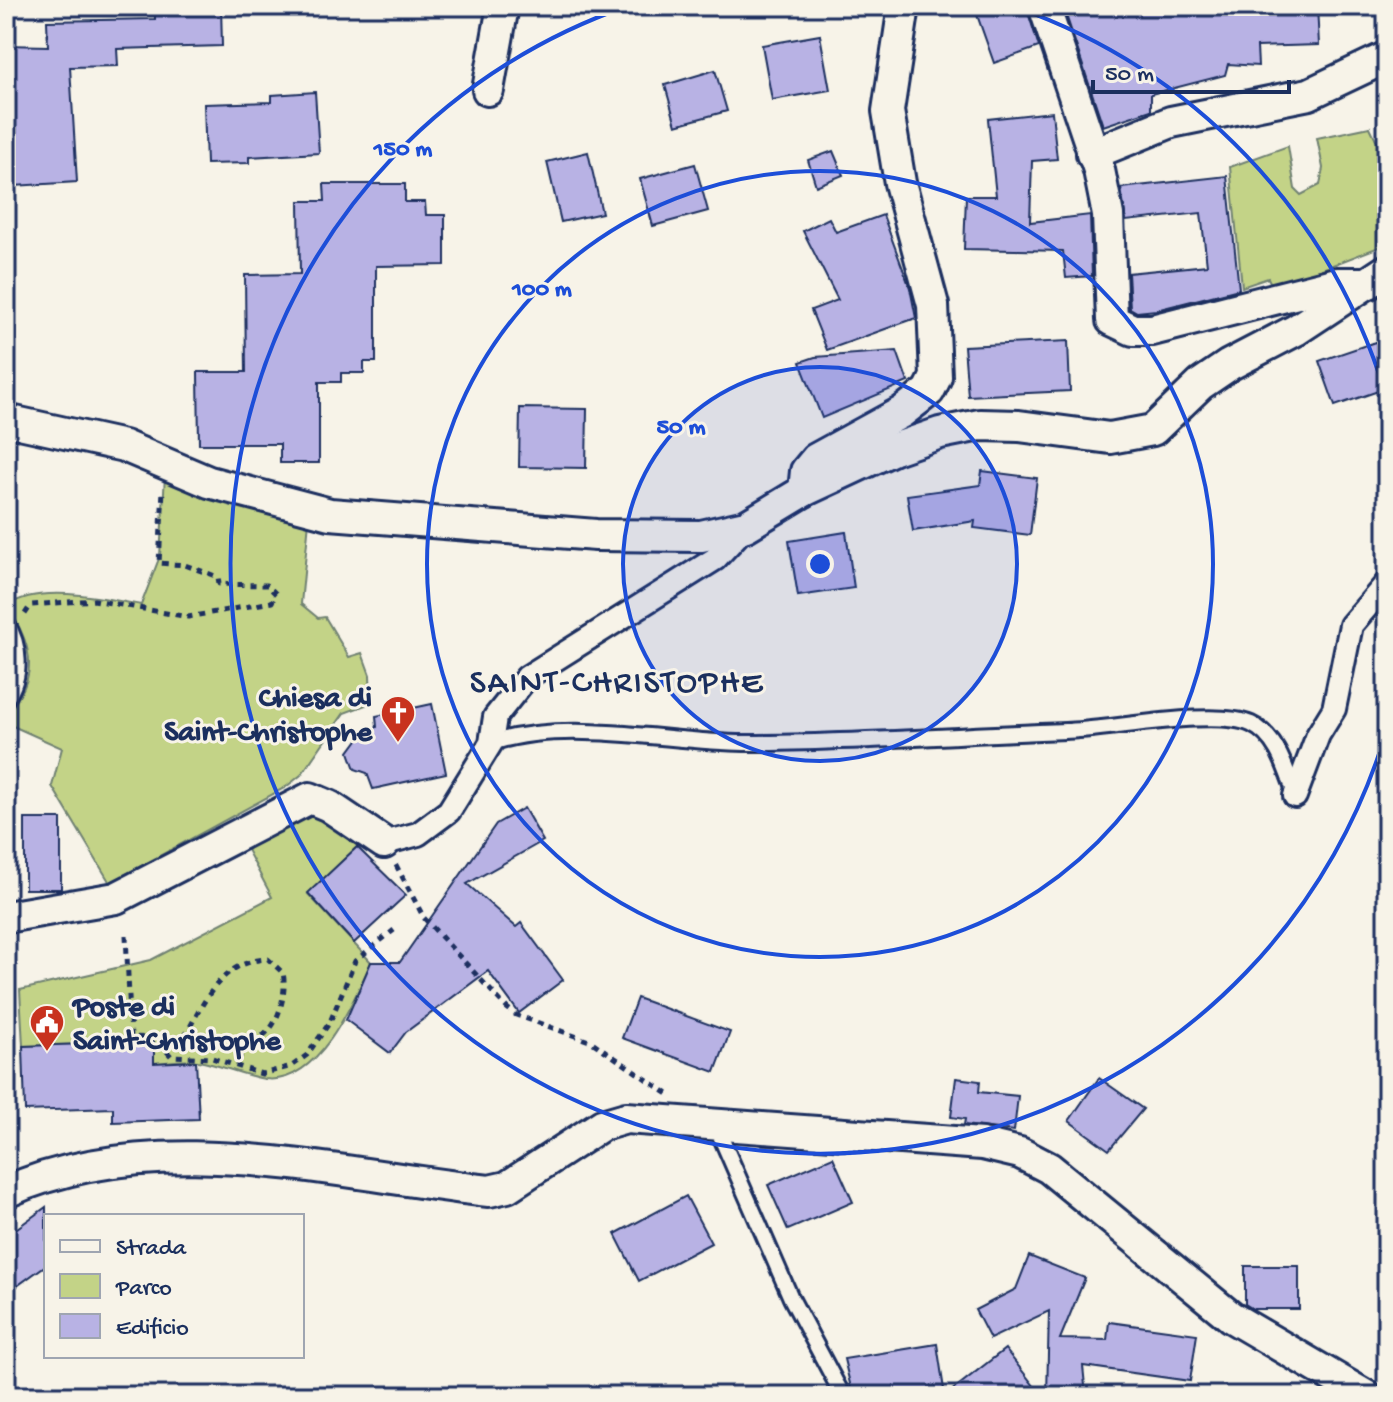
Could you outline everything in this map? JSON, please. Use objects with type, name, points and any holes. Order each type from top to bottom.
[{"type":"street","points":[[488,90],[503,6]]},
{"type":"street","points":[[804,491],[806,471],[816,459],[902,412],[929,391],[936,377],[933,305],[900,183],[888,111],[904,6]]},
{"type":"street","points":[[1044,6],[1092,154],[1108,215],[1109,309],[1112,320],[1121,327],[1152,330],[1337,283],[1381,279]]},
{"type":"street","points":[[1092,154],[1171,122],[1309,94],[1387,57]]},
{"type":"street","points":[[6,917],[116,898],[310,798],[329,806],[384,843],[418,834],[433,826],[449,811],[491,743],[495,717],[527,677],[715,559],[746,526],[804,491],[894,449],[940,433],[980,425],[1019,426],[1110,438],[1153,430],[1201,384],[1229,365],[1296,330],[1381,279]]},
{"type":"street","points":[[6,420],[124,446],[209,482],[330,514],[596,535],[701,536],[746,526]]},
{"type":"street","points":[[1295,796],[1318,735],[1334,709],[1351,625],[1387,583]]},
{"type":"street","points":[[6,1192],[29,1181],[113,1163],[168,1158],[357,1172],[489,1191],[507,1187],[602,1125],[626,1118],[982,1144],[1020,1153],[1078,1188],[1231,1317],[1366,1396]]},
{"type":"lane","points":[[6,622],[17,647],[18,670],[6,699]]},
{"type":"lane","points":[[491,743],[510,737],[607,732],[763,742],[1089,730],[1222,718],[1250,724],[1267,735],[1283,761],[1295,796]]},
{"type":"lane","points":[[716,1126],[791,1298],[843,1396]]},
{"type":"path","points":[[27,627],[25,613],[31,605],[60,600],[94,600],[188,617],[272,602],[276,594],[267,585],[219,584],[218,577],[185,565],[159,563],[158,532],[166,465]]},
{"type":"path","points":[[384,843],[424,918],[507,1008],[516,1015],[592,1042],[670,1095]]},
{"type":"path","points":[[126,935],[131,1037],[155,1038],[171,1056],[212,1058],[262,1074],[280,1071],[307,1055],[330,1022],[355,961],[394,930]]},
{"type":"path","points":[[162,1046],[185,1036],[200,1004],[223,977],[256,959],[268,959],[283,973],[285,992],[271,1027],[244,1046],[237,1064]]},
{"type":"green space","points":[[1370,127],[1387,162],[1387,244],[1273,288],[1268,278],[1242,287],[1230,167],[1288,146],[1295,189],[1301,195],[1320,185],[1323,168],[1317,138]]},
{"type":"green space","points":[[165,476],[309,521],[301,604],[318,618],[325,617],[349,657],[362,653],[370,675],[371,703],[344,713],[301,775],[286,787],[110,883],[52,786],[62,748],[6,723],[29,672],[24,638],[7,606],[20,599],[54,594],[91,596],[141,605],[160,556]]},
{"type":"green space","points":[[312,812],[345,829],[359,845],[308,894],[371,962],[332,1038],[302,1069],[284,1078],[265,1079],[198,1061],[154,1063],[153,1042],[23,1046],[20,990],[151,960],[272,897],[245,846]]},
{"type":"building","points":[[155,6],[221,6],[222,46],[117,49],[118,66],[70,67],[77,182],[14,186],[6,45],[48,46],[47,21],[155,19]]},
{"type":"building","points":[[992,6],[1026,6],[1039,47],[994,63],[976,12]]},
{"type":"building","points":[[1063,6],[1317,6],[1319,45],[1257,47],[1258,66],[1228,64],[1225,75],[1151,94],[1151,110],[1103,126]]},
{"type":"building","points":[[820,35],[830,90],[772,100],[762,45]]},
{"type":"building","points":[[715,70],[727,111],[676,125],[665,85]]},
{"type":"building","points":[[315,92],[319,153],[249,157],[249,163],[206,164],[204,104],[272,102],[272,95]]},
{"type":"building","points":[[1052,112],[1057,159],[1032,161],[1030,222],[1090,215],[1092,276],[1066,278],[1063,251],[964,249],[966,196],[996,196],[988,119]]},
{"type":"building","points":[[833,151],[843,175],[816,186],[808,160]]},
{"type":"building","points":[[588,152],[602,213],[561,222],[547,162]]},
{"type":"building","points":[[695,164],[708,211],[653,226],[640,179]]},
{"type":"building","points":[[1227,176],[1239,289],[1156,310],[1137,312],[1130,308],[1128,273],[1207,265],[1201,213],[1126,221],[1121,188]]},
{"type":"building","points":[[324,184],[405,184],[405,202],[425,202],[426,215],[445,215],[445,265],[376,266],[376,362],[364,362],[364,373],[341,373],[341,382],[319,382],[319,463],[280,463],[280,444],[199,444],[198,372],[246,372],[245,275],[300,274],[299,201],[325,201]]},
{"type":"building","points":[[883,215],[910,288],[916,318],[827,350],[811,310],[838,300],[803,231],[829,218],[836,232]]},
{"type":"building","points":[[1387,338],[1387,388],[1335,406],[1319,361]]},
{"type":"building","points":[[1068,341],[1070,391],[968,396],[964,346]]},
{"type":"building","points":[[897,351],[908,382],[822,418],[800,362],[815,357]]},
{"type":"building","points":[[520,408],[587,409],[586,468],[519,467]]},
{"type":"building","points":[[982,471],[1037,478],[1030,535],[974,528],[975,521],[913,531],[907,495],[980,485]]},
{"type":"building","points":[[846,532],[854,588],[798,596],[789,541]]},
{"type":"building","name":"Chiesa di Saint-Christophe","points":[[432,704],[446,773],[373,789],[367,773],[355,769],[349,752],[360,737],[377,727],[376,716]]},
{"type":"building","points":[[524,808],[543,841],[467,884],[516,927],[521,923],[563,980],[519,1013],[488,971],[406,1032],[390,1053],[346,1020],[371,962],[400,962],[496,824]]},
{"type":"building","points":[[25,819],[61,819],[61,889],[25,889]]},
{"type":"building","points":[[357,847],[406,895],[354,943],[308,893]]},
{"type":"building","points":[[637,998],[730,1032],[715,1072],[622,1038]]},
{"type":"building","points":[[154,1042],[154,1063],[196,1061],[199,1119],[113,1122],[113,1108],[25,1111],[23,1046]]},
{"type":"building","points":[[956,1078],[980,1081],[979,1092],[1018,1096],[1014,1131],[964,1125],[965,1119],[951,1117]]},
{"type":"building","points":[[1099,1078],[1143,1109],[1109,1150],[1069,1121]]},
{"type":"building","points":[[833,1157],[853,1202],[788,1230],[768,1185]]},
{"type":"building","points":[[686,1196],[711,1243],[639,1281],[615,1234]]},
{"type":"building","points":[[46,1207],[44,1266],[17,1286],[6,1271],[6,1236]]},
{"type":"building","points":[[1029,1256],[1085,1278],[1060,1339],[1107,1340],[1109,1322],[1197,1334],[1190,1381],[1083,1366],[1086,1396],[1047,1396],[1049,1311],[990,1339],[975,1310],[1016,1289]]},
{"type":"building","points":[[1245,1266],[1299,1266],[1299,1309],[1253,1309],[1245,1304]]},
{"type":"building","points":[[937,1344],[945,1396],[853,1396],[844,1359]]},
{"type":"building","points":[[1005,1349],[1042,1396],[945,1396]]},
{"type":"place","name":"Chiesa di Saint-Christophe","points":[[398,744]]},
{"type":"place","name":"Poste di Saint-Christophe","points":[[47,1053]]},
{"type":"district","name":"SAINT-CHRISTOPHE","points":[[617,679]]}]
